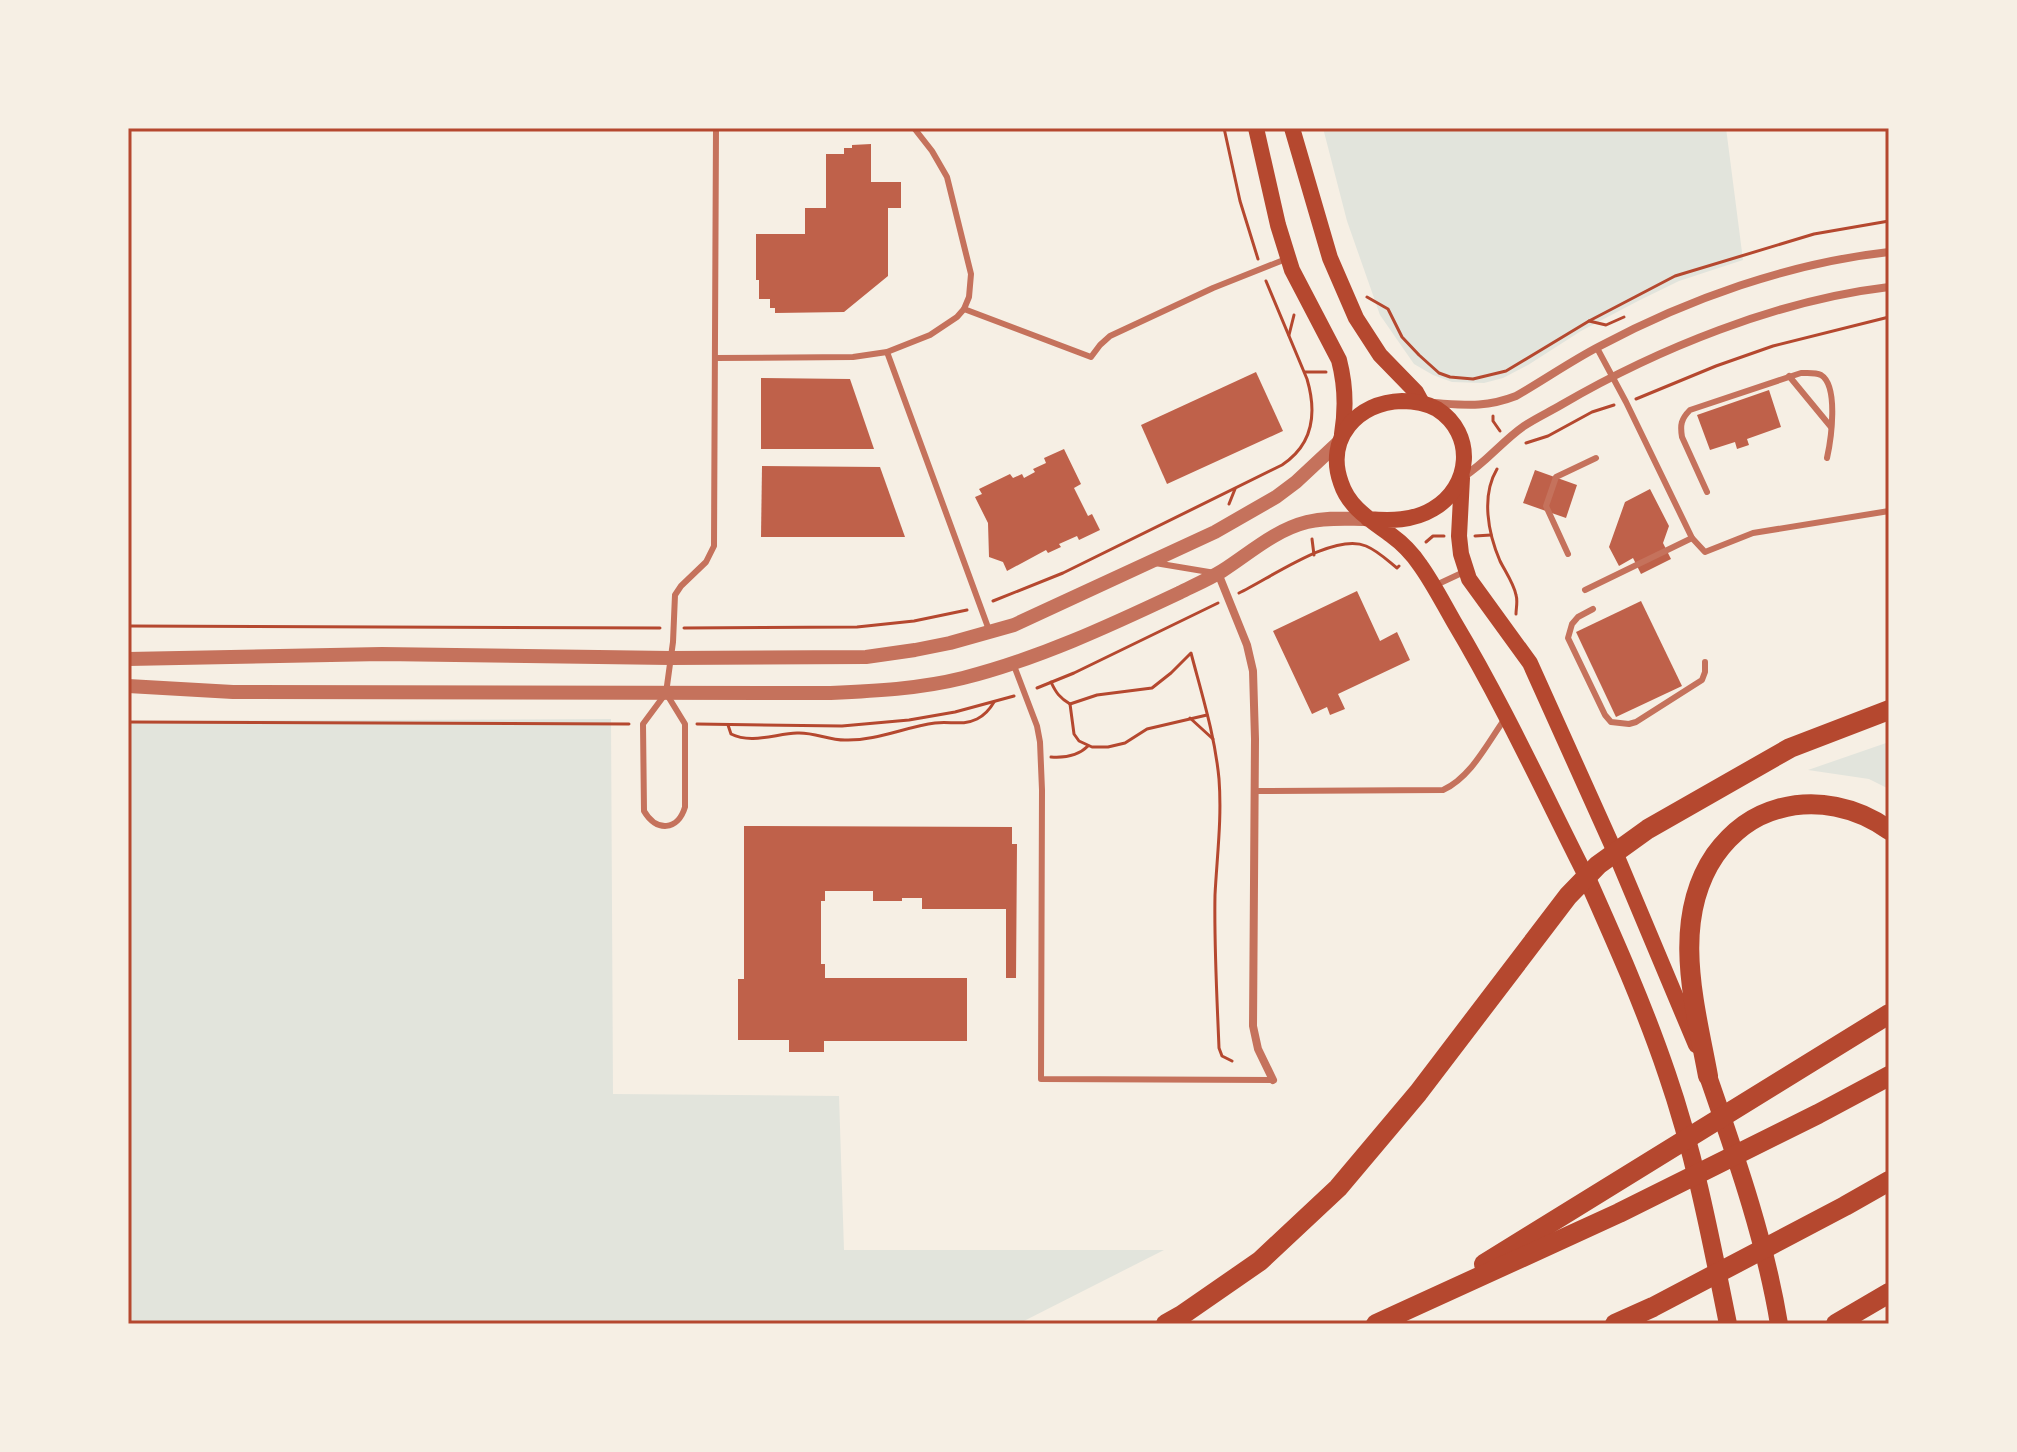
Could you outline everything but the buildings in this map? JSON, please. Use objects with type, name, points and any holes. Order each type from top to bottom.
[{"type":"highway","points":[[1166,1324],[1260,1261],[1338,1188],[1418,1093],[1586,876],[1648,829],[1790,748],[1889,710]]},
{"type":"highway","points":[[1708,1076],[1693,995],[1689,934],[1701,880],[1719,849],[1744,825],[1788,806],[1811,804],[1835,807],[1859,813],[1889,830]]},
{"type":"highway","points":[[1408,1311],[1889,1014]]},
{"type":"highway","points":[[1376,1324],[1619,1213],[1889,1076]]},
{"type":"highway","points":[[1615,1324],[1653,1307],[1889,1181]]},
{"type":"highway","points":[[1836,1324],[1889,1293]]},
{"type":"main road","points":[[1256,128],[1288,258],[1342,371],[1344,405],[1336,465],[1340,481],[1357,510],[1403,545],[1421,567],[1507,717],[1586,876],[1633,981],[1668,1075],[1690,1151],[1728,1324]]},
{"type":"main road","points":[[1292,128],[1330,258],[1356,318],[1380,355],[1416,392],[1422,403]]},
{"type":"main road","points":[[1341,440],[1353,420],[1375,406],[1396,402],[1422,403],[1439,410],[1458,433],[1464,452],[1459,536],[1466,571],[1475,590],[1530,663],[1615,852],[1708,1076],[1749,1199],[1779,1324]]},
{"type":"main road","points":[[1368,519],[1398,520],[1423,514],[1444,500],[1462,478]]},
{"type":"street","points":[[1422,403],[1464,406],[1501,402],[1659,317],[1738,287],[1807,267],[1889,252]]},
{"type":"street","points":[[1462,478],[1481,466],[1524,426],[1613,376],[1727,328],[1827,298],[1889,287]]},
{"type":"street","points":[[128,659],[368,654],[866,657],[915,650],[990,633],[1034,617],[1215,532],[1276,497],[1341,440]]},
{"type":"street","points":[[128,686],[233,692],[830,693],[892,690],[962,678],[1013,663],[1102,628],[1218,573],[1284,530],[1297,525],[1322,519],[1368,519]]},
{"type":"street","points":[[1218,573],[1251,658],[1255,712],[1253,1026],[1258,1049],[1273,1080]]},
{"type":"lane","points":[[666,693],[685,724],[685,807],[682,816],[671,826],[652,823],[644,811],[643,724],[666,693],[677,592],[706,562],[714,546],[716,128]]},
{"type":"lane","points":[[715,358],[853,357],[887,352],[930,335],[964,309],[969,297],[971,274],[947,177],[914,128]]},
{"type":"lane","points":[[964,309],[1091,357],[1110,336],[1213,288],[1288,258]]},
{"type":"lane","points":[[1597,348],[1692,538],[1705,552],[1753,533],[1889,511]]},
{"type":"lane","points":[[887,352],[990,633]]},
{"type":"lane","points":[[1707,492],[1682,437],[1680,428],[1684,416],[1690,410],[1789,376],[1811,373],[1825,379],[1832,405],[1827,458]]},
{"type":"lane","points":[[1789,376],[1831,427]]},
{"type":"lane","points":[[1568,554],[1546,506],[1556,477],[1596,458]]},
{"type":"lane","points":[[1585,590],[1692,538]]},
{"type":"lane","points":[[1151,562],[1218,573]]},
{"type":"lane","points":[[1433,587],[1466,571]]},
{"type":"lane","points":[[1593,609],[1578,617],[1572,624],[1568,638],[1611,722],[1636,722],[1702,680],[1705,662]]},
{"type":"lane","points":[[1013,663],[1037,726],[1041,758],[1041,1079],[1273,1080]]},
{"type":"lane","points":[[1254,791],[1443,790],[1464,777],[1507,717]]},
{"type":"path","points":[[128,626],[857,627],[914,621],[981,606],[1063,573],[1282,465],[1302,447],[1310,430],[1313,411],[1311,392],[1261,269],[1240,201],[1224,128]]},
{"type":"path","points":[[1388,309],[1402,337],[1439,373],[1473,379],[1488,377],[1506,371],[1589,321],[1675,276],[1814,234],[1889,221]]},
{"type":"path","points":[[1515,448],[1548,436],[1592,412],[1645,397],[1716,366],[1773,346],[1889,317]]},
{"type":"path","points":[[1499,466],[1490,489],[1487,509],[1489,525],[1496,551],[1516,594]]},
{"type":"path","points":[[1247,590],[1291,564],[1341,544],[1365,545],[1397,568]]},
{"type":"path","points":[[1040,687],[1207,608]]},
{"type":"path","points":[[1070,704],[1097,695],[1152,688],[1191,653],[1213,739],[1221,807],[1214,961],[1219,1048],[1222,1056],[1232,1061]]},
{"type":"path","points":[[1051,682],[1055,692],[1070,704],[1074,734],[1088,746],[1108,747],[1125,743],[1147,729],[1207,715]]},
{"type":"path","points":[[685,724],[842,726],[909,720],[955,712],[1010,697]]},
{"type":"path","points":[[728,725],[731,734],[743,739],[799,733],[856,740],[937,723],[971,721],[985,715],[994,702]]},
{"type":"path","points":[[1190,718],[1213,739]]},
{"type":"path","points":[[128,722],[643,724]]},
{"type":"path","points":[[1041,758],[1069,756],[1088,746]]},
{"type":"shaded area","points":[[1323,128],[1726,128],[1743,260],[1679,281],[1638,301],[1503,378],[1484,383],[1452,382],[1414,364],[1380,315],[1347,221]]},
{"type":"shaded area","points":[[611,719],[613,1094],[839,1096],[844,1250],[1164,1250],[1018,1324],[128,1324],[128,721]]},
{"type":"shaded area","points":[[1889,742],[1889,789],[1869,779],[1808,770]]}]
